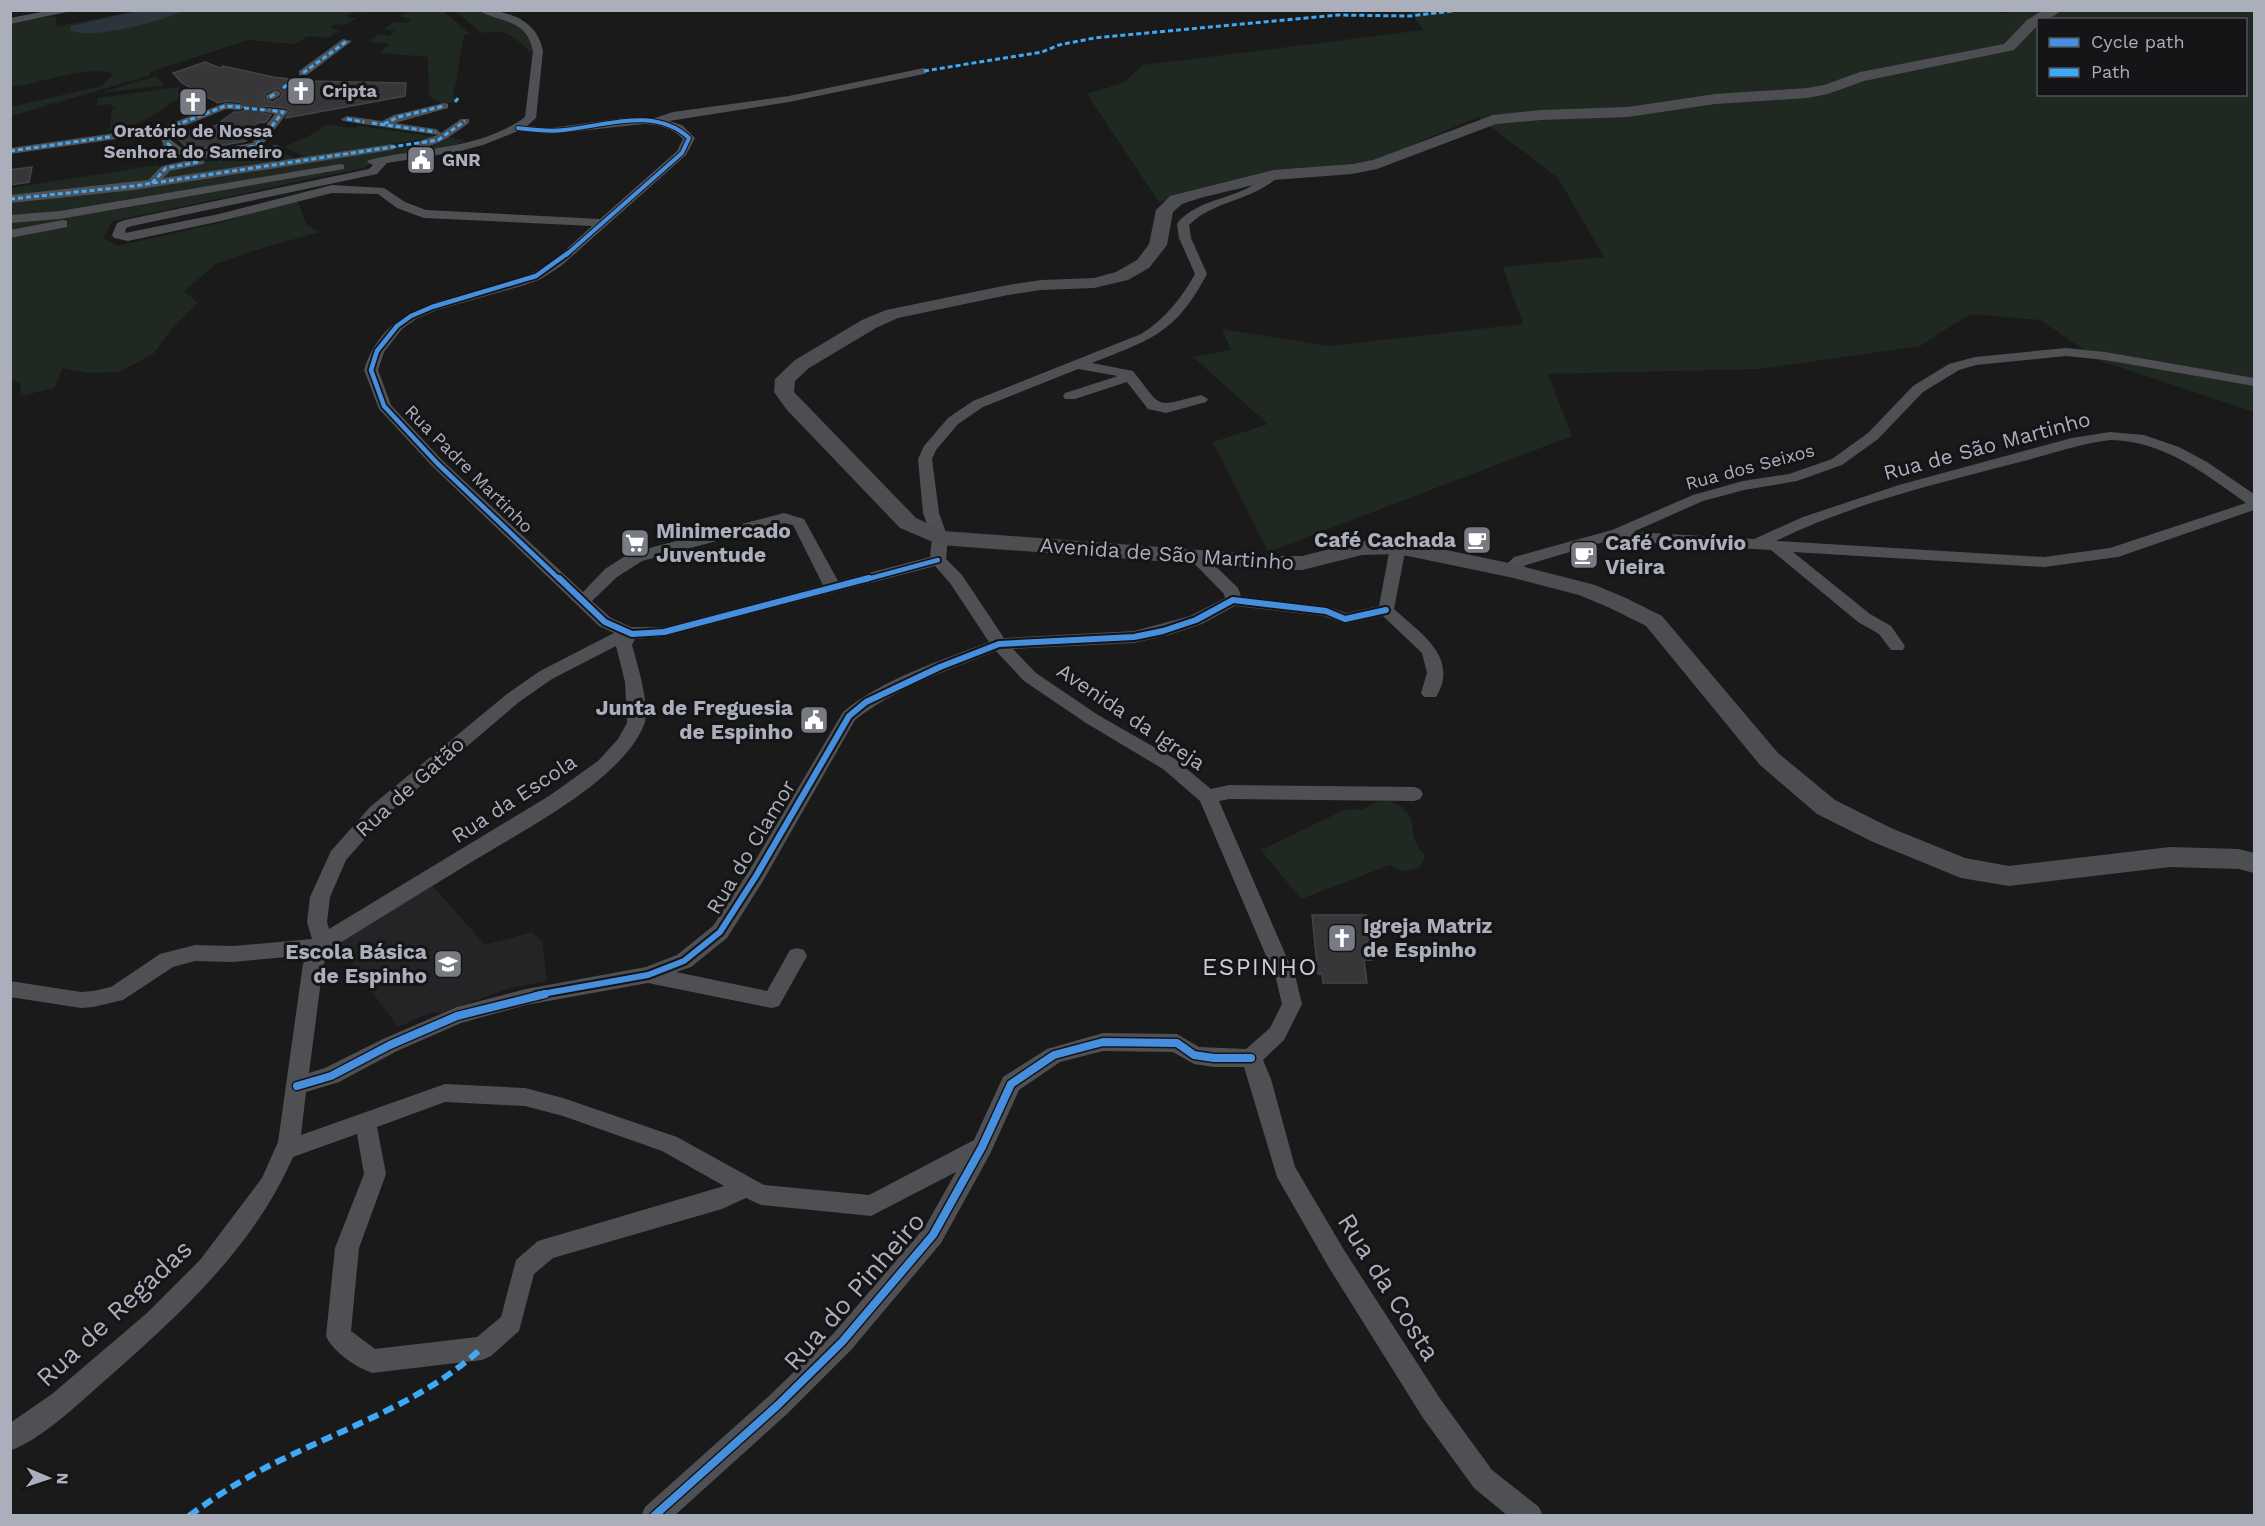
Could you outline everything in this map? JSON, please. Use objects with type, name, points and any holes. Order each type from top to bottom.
[{"type":"main road","points":[[2041,18],[2055,10]]},
{"type":"main road","points":[[939,549],[908,523],[784,392],[785,379],[802,364],[869,324],[893,315],[1008,290],[1041,285],[1094,284],[1122,276],[1143,264],[1158,245],[1165,210],[1176,201],[1274,175],[1352,169],[1377,164],[1492,120],[1541,115],[1628,112],[1715,99],[1785,96],[1828,89],[1860,77],[2009,47],[2022,38],[2037,20]]},
{"type":"main road","name":"Avenida de São Martinho","points":[[939,549],[1196,557],[1302,563],[1362,549],[1398,547],[1509,570],[1587,590],[1654,621],[1769,759],[1826,807],[1882,835],[1961,868],[2009,876],[2170,857],[2239,859],[2254,863]]},
{"type":"street","points":[[10,21],[71,10]]},
{"type":"street","points":[[10,219],[60,214],[464,146],[518,128],[530,118],[538,51],[537,41],[527,26],[483,10]]},
{"type":"street","points":[[303,73],[346,41]]},
{"type":"street","points":[[657,122],[673,115],[789,99],[924,71]]},
{"type":"street","points":[[10,158],[166,137],[225,106],[268,99],[283,112],[256,146],[187,158],[166,137]]},
{"type":"street","points":[[384,124],[400,113],[453,102]]},
{"type":"street","points":[[347,119],[461,135]]},
{"type":"street","points":[[440,132],[465,121]]},
{"type":"street","name":"Rua Padre Martinho","points":[[518,128],[551,131],[630,121],[657,122],[678,126],[689,138],[688,145],[682,153],[557,263],[536,276],[432,307],[411,316],[397,326],[377,351],[371,370],[384,406],[437,463],[605,622],[629,632],[664,632],[833,588],[939,549]]},
{"type":"street","points":[[10,199],[152,183],[438,140],[440,132]]},
{"type":"street","points":[[10,151],[166,137]]},
{"type":"street","points":[[152,183],[166,168],[277,148]]},
{"type":"street","points":[[384,160],[373,171],[129,223],[121,226],[118,235],[128,237],[312,192],[349,189],[380,191],[400,205],[424,214],[604,223]]},
{"type":"street","points":[[10,234],[288,175]]},
{"type":"street","points":[[939,549],[931,513],[925,459],[929,448],[953,421],[978,404],[1146,337],[1160,329],[1170,320],[1201,274],[1200,266],[1185,242],[1184,224],[1198,209],[1258,190],[1274,175]]},
{"type":"street","name":"Rua dos Seixos","points":[[1617,533],[1698,498],[1743,486],[1792,478],[1837,462],[1873,436],[1918,389],[1954,367],[1975,361],[2066,352],[2105,356],[2254,382]]},
{"type":"street","points":[[1078,365],[1128,374],[1153,406],[1166,409],[1201,399]]},
{"type":"street","points":[[1070,396],[1130,376]]},
{"type":"street","name":"Rua de São Martinho","points":[[1757,544],[1784,529],[1898,489],[2086,438],[2117,435],[2145,439],[2184,454],[2254,503]]},
{"type":"street","name":"Rua de São Martinho","points":[[1509,570],[1520,561],[1617,533],[1636,537],[2044,562],[2112,553],[2254,503]]},
{"type":"street","points":[[583,601],[610,573],[636,557],[784,518],[799,522],[833,588]]},
{"type":"street","points":[[1776,546],[1864,618],[1885,630],[1897,646]]},
{"type":"street","points":[[1386,610],[1398,547]]},
{"type":"street","name":"Avenida da Igreja","points":[[939,549],[999,644],[1030,676],[1092,719],[1169,764],[1208,797],[1286,979],[1292,1004],[1277,1034],[1251,1058]]},
{"type":"street","points":[[1196,557],[1232,592],[1233,600],[1326,611],[1345,618],[1386,610]]},
{"type":"street","name":"Rua do Clamor","points":[[297,1086],[331,1076],[390,1045],[457,1016],[526,997],[648,975],[684,961],[720,932],[756,876],[849,716],[866,702],[940,667],[999,644],[1134,637],[1163,631],[1196,620],[1233,600]]},
{"type":"street","points":[[1386,610],[1430,651],[1436,673],[1430,693]]},
{"type":"street","name":"Rua da Escola","points":[[324,946],[328,940],[546,807],[604,766],[625,743],[636,723],[634,682],[624,645],[629,632]]},
{"type":"street","name":"Rua de Gatão","points":[[324,946],[317,922],[320,897],[338,856],[377,812],[513,698],[546,675],[629,632]]},
{"type":"street","points":[[1208,797],[1229,792],[1414,794]]},
{"type":"street","points":[[10,989],[70,999],[93,999],[116,994],[167,960],[186,956],[282,951],[324,946]]},
{"type":"street","name":"Rua de Regadas","points":[[10,1438],[61,1403],[155,1321],[208,1268],[270,1185],[289,1142],[313,964],[324,946]]},
{"type":"street","points":[[648,975],[772,1000],[797,956]]},
{"type":"street","name":"Rua do Pinheiro","points":[[654,1515],[778,1405],[842,1342],[933,1235],[982,1147],[1011,1084],[1054,1055],[1103,1042],[1177,1043],[1194,1055],[1214,1058],[1251,1058]]},
{"type":"street","name":"Rua da Costa","points":[[1251,1058],[1260,1079],[1285,1170],[1336,1258],[1432,1409],[1483,1479],[1530,1515]]},
{"type":"street","points":[[286,1150],[444,1093],[525,1097],[564,1107],[669,1144],[761,1195],[871,1206],[982,1147]]},
{"type":"street","points":[[365,1121],[375,1174],[346,1248],[338,1336],[372,1361],[482,1348],[511,1323],[524,1268],[546,1249],[722,1199],[745,1187]]},
{"type":"shaded area","points":[[1993,10],[2006,14],[2014,10],[2254,11],[2254,412],[2101,361],[2040,320],[1970,314],[1920,346],[1759,369],[1548,374],[1572,436],[1268,552],[1213,442],[1268,424],[1193,357],[1231,350],[1222,329],[1329,346],[1523,324],[1503,267],[1604,257],[1558,178],[1478,117],[1377,160],[1257,176],[1159,202],[1087,94],[1123,83],[1143,65],[1423,30],[1411,11]]},
{"type":"shaded area","points":[[135,11],[367,11],[352,12],[346,17],[356,18],[346,25],[335,24],[330,28],[340,30],[328,38],[308,36],[295,44],[248,40],[150,72],[151,75],[11,116],[11,107],[101,86],[114,74],[93,71],[11,86],[11,22],[56,16],[57,27]]},
{"type":"shaded area","points":[[138,11],[183,11],[159,20],[110,31],[80,33],[70,30],[71,26]]},
{"type":"shaded area","points":[[408,11],[443,11],[470,34],[464,35],[453,98],[457,100],[443,105],[429,96],[428,57],[379,53],[389,44],[368,42],[378,34],[389,36],[395,31],[384,29],[394,22],[406,23],[412,19],[400,17]]},
{"type":"shaded area","points":[[455,11],[492,14],[515,23],[531,40],[534,52],[530,52],[518,41],[504,33],[482,33]]},
{"type":"shaded area","points":[[155,76],[165,85],[101,93]]},
{"type":"shaded area","points":[[179,87],[178,92],[183,95],[155,114],[126,128],[104,130],[110,127],[112,109],[117,108],[110,104],[97,106],[98,98]]},
{"type":"shaded area","points":[[326,125],[355,128],[359,126],[438,137],[305,157],[284,147],[307,137]]},
{"type":"shaded area","points":[[448,137],[467,141],[388,158],[363,168],[113,221],[103,238],[118,246],[223,222],[297,198],[306,224],[320,232],[252,251],[216,264],[184,291],[198,303],[173,327],[153,354],[119,372],[87,373],[63,368],[54,388],[21,396],[20,383],[11,380],[11,188],[158,165],[160,168],[146,187],[440,142]]},
{"type":"shaded area","points":[[276,149],[297,159],[160,180],[171,168]]},
{"type":"shaded area","points":[[1388,801],[1400,806],[1411,818],[1418,847],[1425,856],[1420,867],[1404,871],[1390,865],[1301,899],[1261,850],[1344,810],[1363,809],[1376,802]]},
{"type":"shaded area","name":"Escola Básica de Espinho","points":[[432,885],[485,945],[532,932],[542,941],[547,981],[510,988],[441,1013],[432,1012],[398,1027],[338,946],[346,938]]},
{"type":"building","name":"Cripta","points":[[205,62],[220,68],[223,66],[273,77],[306,81],[406,83],[405,96],[286,118],[290,111],[287,108],[265,106],[263,113],[271,115],[266,122],[257,123],[246,141],[191,151],[176,137],[198,127],[202,129],[215,126],[234,112],[241,112],[247,108],[240,102],[218,103],[182,83],[173,73]],"holes":[[[277,88],[283,93],[273,102],[264,100],[265,93]]]},
{"type":"building","points":[[32,167],[29,182],[10,185],[10,170]]},
{"type":"building","name":"Igreja Matriz de Espinho","points":[[1312,915],[1366,915],[1372,960],[1364,960],[1367,983],[1323,983],[1322,974],[1318,974]]},
{"type":"marked path","points":[[924,71],[1042,52],[1059,45],[1094,38],[1338,15],[1410,16],[1460,10]]},
{"type":"marked path","points":[[303,73],[347,41]]},
{"type":"marked path","points":[[283,88],[287,85]]},
{"type":"marked path","points":[[270,97],[276,93]]},
{"type":"marked path","points":[[455,102],[459,97]]},
{"type":"marked path","points":[[165,135],[166,129],[225,106],[240,107]]},
{"type":"marked path","points":[[384,124],[398,117],[444,106]]},
{"type":"marked path","points":[[244,108],[265,110]]},
{"type":"marked path","points":[[167,143],[187,158],[256,146],[283,112],[269,110]]},
{"type":"marked path","points":[[347,119],[364,122]]},
{"type":"marked path","points":[[10,199],[134,186],[438,140],[465,121]]},
{"type":"marked path","points":[[372,123],[436,132]]},
{"type":"marked path","points":[[10,151],[166,129]]},
{"type":"marked path","points":[[248,153],[277,148]]},
{"type":"marked path","points":[[152,183],[166,168],[198,162]]},
{"type":"marked path","points":[[189,1516],[218,1494],[282,1459],[416,1396],[452,1375],[482,1348]]},
{"type":"cycle path","points":[[518,128],[551,131],[644,120],[663,122],[678,128],[689,138],[682,153],[557,263],[536,276],[520,282],[432,307],[411,316],[397,326],[377,351],[371,370],[384,406],[437,463],[605,622],[632,634],[664,632],[938,560]]},
{"type":"cycle path","points":[[297,1086],[331,1076],[390,1045],[457,1016],[526,997],[648,975],[684,961],[720,932],[756,876],[849,716],[866,702],[940,667],[999,644],[1134,637],[1163,631],[1196,620],[1233,600],[1326,611],[1345,619],[1386,610]]},
{"type":"cycle path","points":[[654,1516],[778,1405],[842,1342],[933,1235],[982,1147],[1011,1084],[1054,1055],[1103,1042],[1177,1043],[1194,1055],[1214,1058],[1251,1058]]},
{"type":"place","name":"Cripta","points":[[301,91]]},
{"type":"place","name":"Oratório de Nossa Senhora do Sameiro","points":[[193,102]]},
{"type":"place","name":"GNR","points":[[421,160]]},
{"type":"place","name":"Café Cachada","points":[[1477,540]]},
{"type":"place","name":"Minimercado Juventude","points":[[635,543]]},
{"type":"place","name":"Café Convívio Vieira","points":[[1584,555]]},
{"type":"place","name":"Junta de Freguesia de Espinho","points":[[814,720]]},
{"type":"place","name":"Igreja Matriz de Espinho","points":[[1342,938]]},
{"type":"place","name":"Escola Básica de Espinho","points":[[448,964]]},
{"type":"district","name":"ESPINHO","points":[[1260,967]]}]
